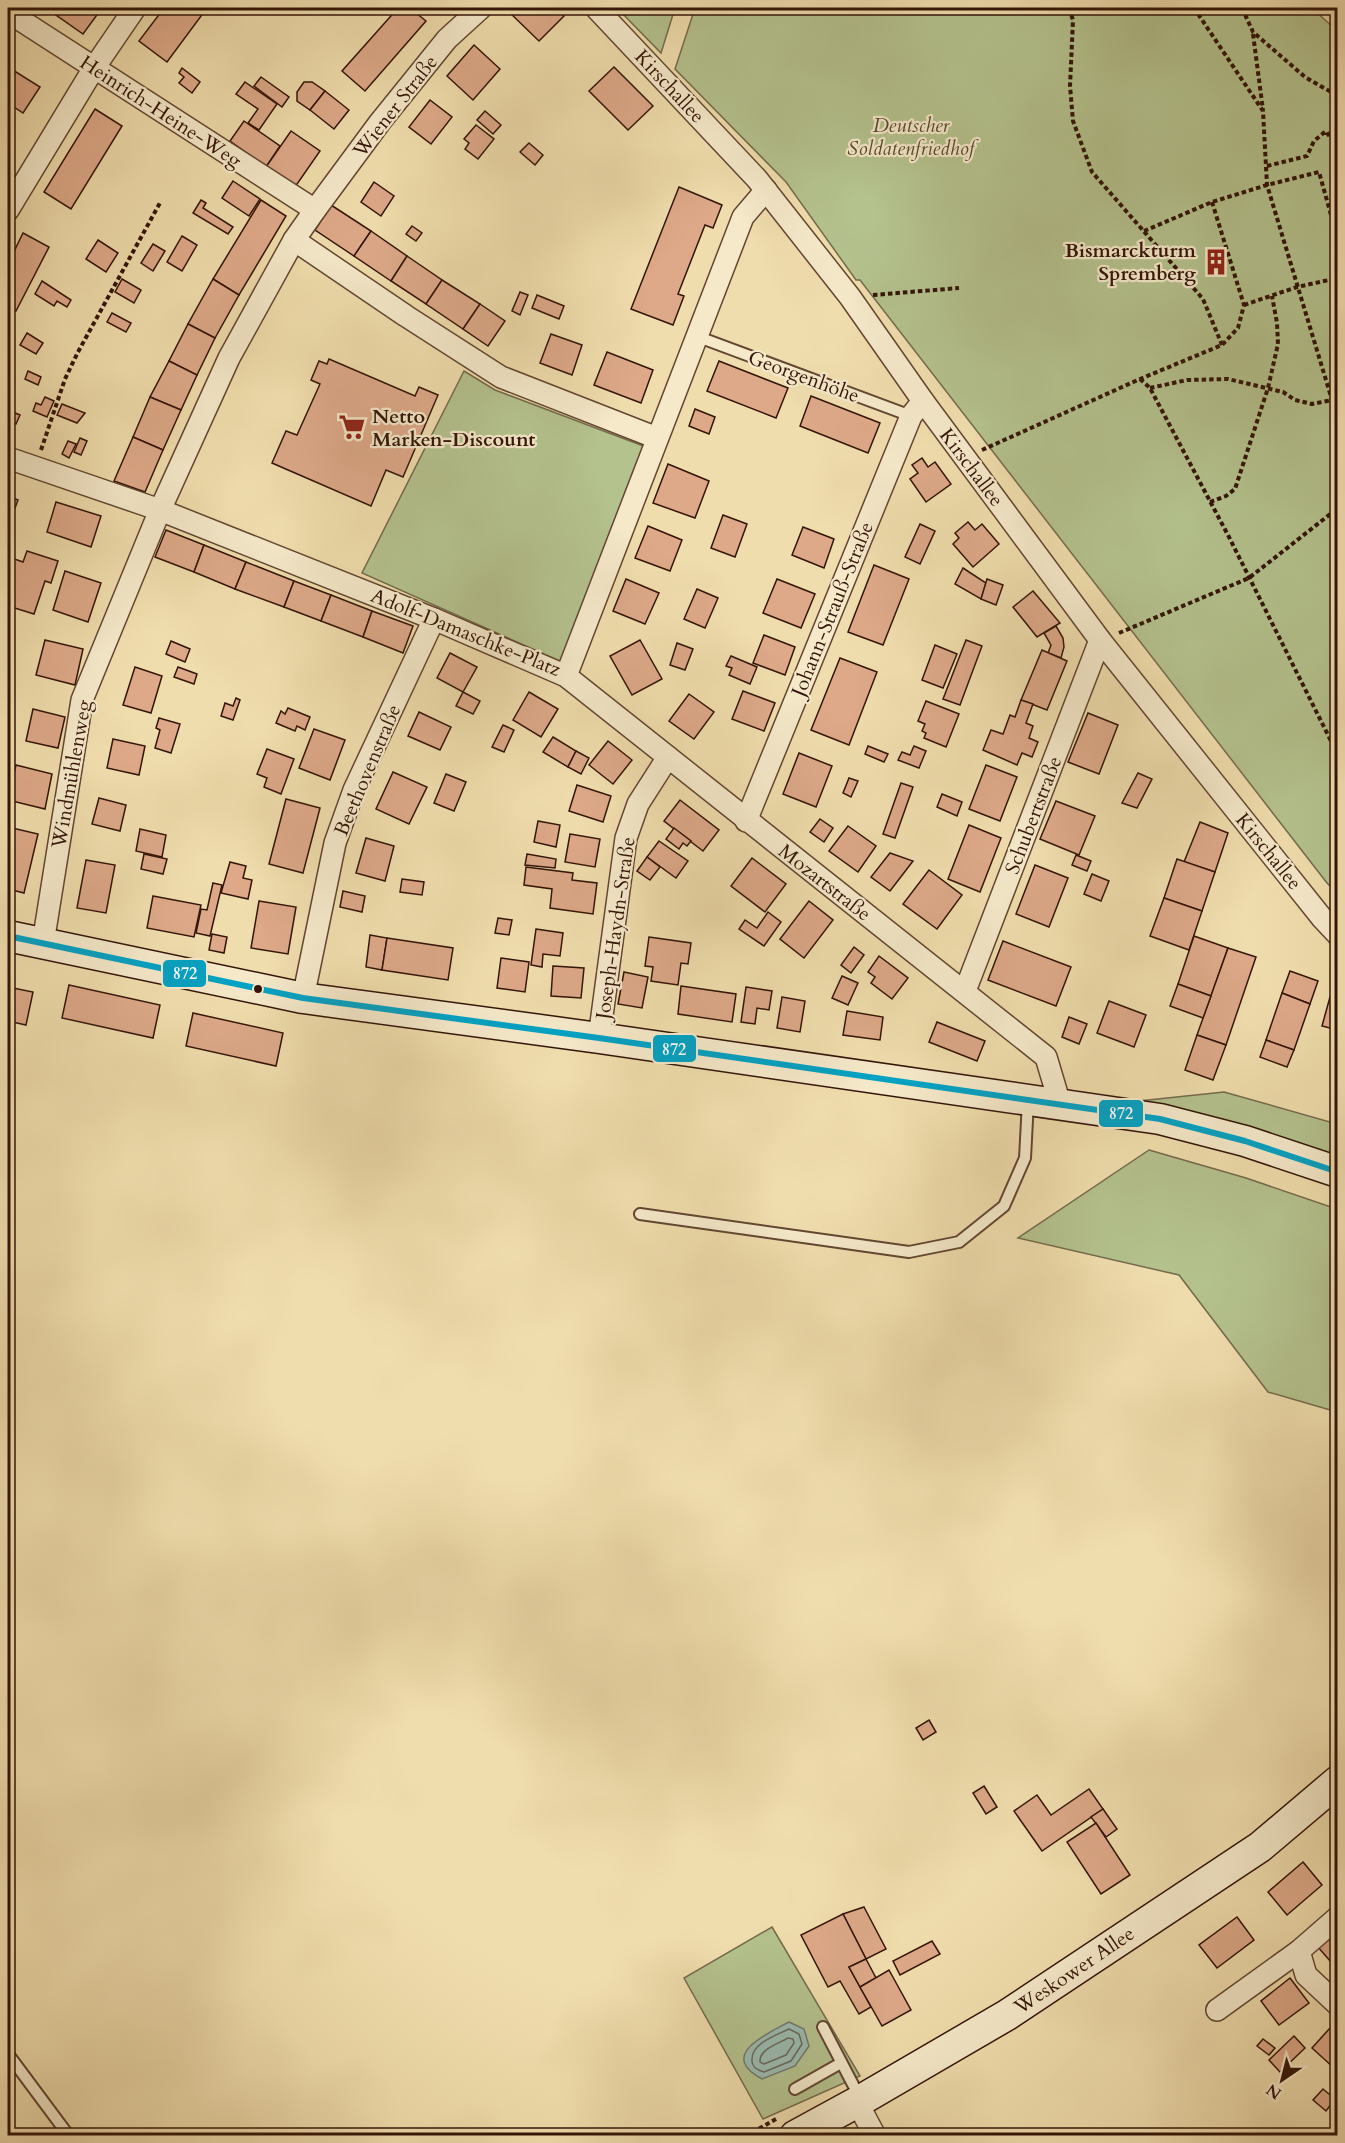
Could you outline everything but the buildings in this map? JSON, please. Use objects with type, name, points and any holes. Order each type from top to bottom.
[{"type":"main road","points":[[8,936],[303,998],[1160,1119],[1245,1141],[1338,1172]]},
{"type":"main road","name":"Weskower Allee","points":[[795,2136],[1007,2015],[1260,1847],[1338,1781]]},
{"type":"street","points":[[8,210],[94,68],[135,8]]},
{"type":"street","name":"Wiener Straße","points":[[315,210],[380,122],[447,39],[481,8]]},
{"type":"street","name":"Kirschallee","points":[[597,8],[766,190],[850,297],[917,408],[965,458],[1100,640],[1338,935]]},
{"type":"street","name":"Heinrich-Heine-Weg","points":[[8,12],[315,210]]},
{"type":"street","points":[[294,240],[501,377],[657,438],[742,217],[766,190]]},
{"type":"street","points":[[160,510],[229,358],[294,240],[315,210]]},
{"type":"street","name":"Johann-Strauß-Straße","points":[[746,820],[917,408]]},
{"type":"street","name":"Adolf-Damaschke-Platz","points":[[8,458],[160,510],[434,619],[566,676],[657,438]]},
{"type":"street","name":"Windmühlenweg","points":[[43,943],[82,700],[160,510]]},
{"type":"street","name":"Beethovenstraße","points":[[303,998],[335,843],[354,790],[434,619]]},
{"type":"street","name":"Schubertstraße","points":[[965,990],[1100,640]]},
{"type":"street","name":"Mozartstraße","points":[[566,676],[1046,1056],[1060,1104]]},
{"type":"street","name":"Joseph-Haydn-Straße","points":[[599,1038],[626,838],[638,804],[668,757]]},
{"type":"street","points":[[1217,2010],[1299,1951],[1338,1917]]},
{"type":"street","points":[[1299,1951],[1306,1975],[1338,2005]]},
{"type":"street","points":[[859,2101],[875,2136]]},
{"type":"lane","name":"Georgenhöhe","points":[[696,336],[917,408]]},
{"type":"lane","points":[[640,1214],[909,1252],[959,1242],[1004,1206],[1025,1158],[1028,1100]]},
{"type":"lane","points":[[823,2027],[859,2101]]},
{"type":"lane","points":[[8,2054],[69,2136]]},
{"type":"lane","points":[[795,2089],[841,2063]]},
{"type":"path","points":[[1069,8],[1073,20],[1070,86],[1073,120],[1092,172],[1203,299],[1222,345]]},
{"type":"path","points":[[1194,8],[1263,111]]},
{"type":"path","points":[[1242,8],[1253,32],[1263,111],[1267,185],[1332,400],[1338,430]]},
{"type":"path","points":[[1328,8],[1338,18]]},
{"type":"path","points":[[1253,32],[1305,77],[1338,96]]},
{"type":"path","points":[[1267,166],[1307,156],[1314,141],[1326,131],[1332,141],[1338,145]]},
{"type":"path","points":[[1144,231],[1212,202],[1319,172],[1338,240]]},
{"type":"path","points":[[36,468],[65,379],[161,201]]},
{"type":"path","points":[[965,458],[1140,379],[1222,345],[1238,328],[1244,305],[1212,202]]},
{"type":"path","points":[[1244,305],[1297,287],[1338,278]]},
{"type":"path","points":[[850,297],[959,288]]},
{"type":"path","points":[[1210,502],[1226,496],[1235,489],[1268,388],[1278,344],[1272,296]]},
{"type":"path","points":[[1140,379],[1149,388],[1210,502],[1338,755]]},
{"type":"path","points":[[1149,388],[1187,380],[1228,379],[1283,392],[1296,400],[1312,404],[1332,400]]},
{"type":"path","points":[[1100,640],[1249,578],[1338,508]]},
{"type":"green space","points":[[617,8],[675,8],[661,53]]},
{"type":"green space","name":"Deutscher Soldatenfriedhof","points":[[695,8],[1312,8],[1337,31],[1337,893],[860,280],[856,280],[786,182],[675,69]]},
{"type":"green space","points":[[464,371],[495,390],[646,447],[562,662],[362,573]]},
{"type":"green space","points":[[1224,1092],[1337,1124],[1337,1159],[1246,1126],[1129,1102]]},
{"type":"green space","points":[[1149,1150],[1246,1178],[1337,1209],[1337,1412],[1268,1392],[1179,1275],[1018,1238]]},
{"type":"green space","points":[[772,1927],[860,2076],[763,2119],[684,1978]]},
{"type":"water","points":[[789,2022],[804,2029],[809,2046],[795,2066],[762,2079],[749,2070],[744,2062],[745,2054],[750,2046],[759,2039]]},
{"type":"transit line","name":"872","points":[[8,936],[303,998],[1160,1119],[1245,1141],[1338,1172]]},
{"type":"place","name":"Bismarckturm Spremberg","points":[[1216,262]]},
{"type":"place","name":"Netto Marken-Discount","points":[[352,427]]}]
